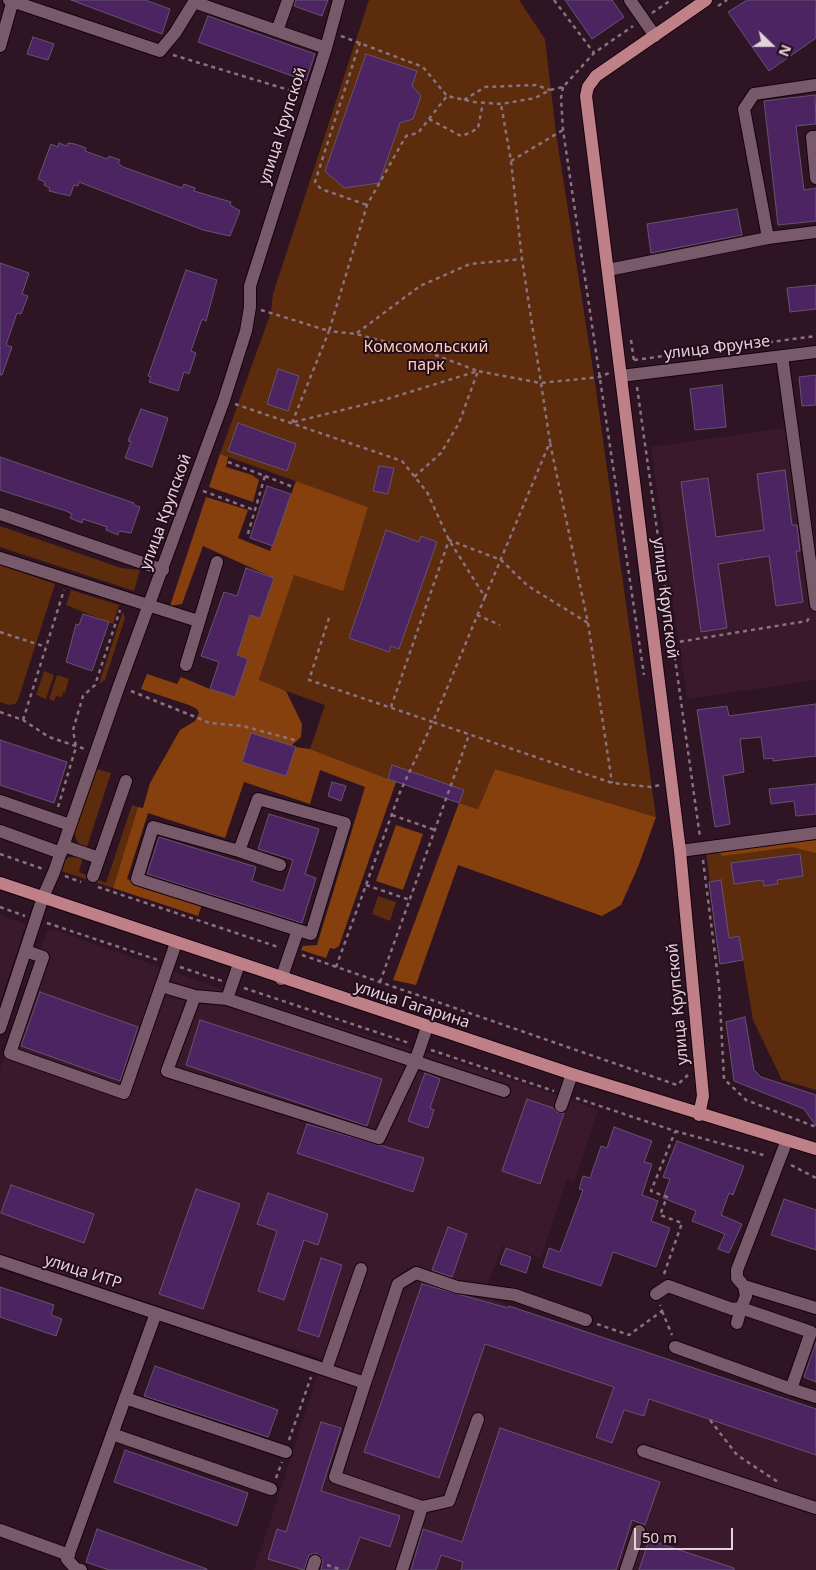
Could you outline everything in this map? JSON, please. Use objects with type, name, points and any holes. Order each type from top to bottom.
[{"type":"main road","points":[[655,36],[708,5]]},
{"type":"main road","name":"улица Крупской","points":[[655,36],[596,76],[588,86],[586,96],[608,270],[617,374],[680,851],[703,1096],[699,1115]]},
{"type":"main road","name":"улица Гагарина","points":[[0,883],[281,979],[699,1115],[816,1150]]},
{"type":"street","points":[[0,46],[11,0],[160,51],[175,33],[194,2],[326,48]]},
{"type":"street","points":[[277,31],[288,0]]},
{"type":"street","name":"улица Крупской","points":[[0,1028],[43,897],[54,872],[119,686],[224,400],[246,331],[253,277],[326,48],[339,0]]},
{"type":"street","points":[[630,0],[655,36]]},
{"type":"street","points":[[768,238],[744,109],[754,94],[816,84]]},
{"type":"street","points":[[816,137],[812,137],[816,178]]},
{"type":"street","points":[[608,270],[768,238],[816,232]]},
{"type":"street","name":"улица Фрунзе","points":[[617,374],[635,374],[816,352]]},
{"type":"street","points":[[782,356],[814,609]]},
{"type":"street","points":[[0,514],[163,570]]},
{"type":"street","points":[[0,558],[198,621]]},
{"type":"street","points":[[186,665],[217,562]]},
{"type":"street","points":[[90,881],[126,781]]},
{"type":"street","points":[[239,851],[258,799],[345,823],[311,934],[137,879],[153,827],[239,851],[280,866]]},
{"type":"street","points":[[0,801],[70,825]]},
{"type":"street","points":[[0,831],[48,848],[62,849],[99,858]]},
{"type":"street","points":[[680,851],[816,833]]},
{"type":"street","points":[[281,979],[298,930]]},
{"type":"street","points":[[26,951],[42,957],[10,1053],[124,1093],[176,942]]},
{"type":"street","points":[[227,999],[239,964]]},
{"type":"street","points":[[161,986],[195,996],[227,999],[504,1091]]},
{"type":"street","points":[[195,996],[167,1072],[380,1138],[415,1062],[427,1026]]},
{"type":"street","points":[[563,1100],[572,1074]]},
{"type":"street","points":[[737,1323],[746,1296],[744,1286],[738,1278],[737,1270],[787,1140]]},
{"type":"street","name":"улица ИТР","points":[[0,1261],[366,1383]]},
{"type":"street","points":[[320,1368],[360,1269]]},
{"type":"street","points":[[478,1419],[450,1501],[422,1507],[335,1477],[398,1284],[416,1273],[457,1287],[515,1295],[586,1320]]},
{"type":"street","points":[[656,1294],[668,1286],[732,1309],[741,1308],[814,1333],[791,1389]]},
{"type":"street","points":[[744,1286],[816,1308]]},
{"type":"street","points":[[81,1570],[76,1569],[67,1559],[156,1313]]},
{"type":"street","points":[[676,1347],[816,1398]]},
{"type":"street","points":[[125,1398],[286,1452]]},
{"type":"street","points":[[112,1434],[271,1489]]},
{"type":"street","points":[[643,1451],[816,1508]]},
{"type":"street","points":[[402,1570],[422,1507]]},
{"type":"street","points":[[0,1530],[69,1555]]},
{"type":"street","points":[[626,1570],[639,1531]]},
{"type":"path","points":[[554,0],[594,53]]},
{"type":"path","points":[[329,32],[423,67],[447,96],[483,103],[501,104],[535,98],[550,90],[562,87],[594,53],[671,0]]},
{"type":"path","points":[[708,5],[727,0]]},
{"type":"path","points":[[360,42],[316,182],[321,189],[367,205]]},
{"type":"path","points":[[160,51],[310,96]]},
{"type":"path","points":[[464,100],[485,87],[536,85],[550,90]]},
{"type":"path","points":[[562,87],[563,130],[644,678]]},
{"type":"path","points":[[292,423],[329,332],[367,205],[406,136],[418,132],[447,96]]},
{"type":"path","points":[[429,119],[461,136],[478,128],[483,103]]},
{"type":"path","points":[[501,104],[511,161],[522,259],[540,383],[550,442],[588,623],[612,783]]},
{"type":"path","points":[[511,161],[563,130]]},
{"type":"path","points":[[356,334],[420,286],[470,264],[522,259]]},
{"type":"path","points":[[250,307],[329,332],[356,334],[430,353],[478,371],[540,383],[617,374]]},
{"type":"path","points":[[630,332],[719,986],[724,1079],[746,1100],[816,1127]]},
{"type":"path","name":"улица Фрунзе","points":[[634,360],[816,336]]},
{"type":"path","points":[[292,423],[387,399],[478,371]]},
{"type":"path","points":[[414,477],[441,453],[446,445],[459,423],[478,371]]},
{"type":"path","points":[[224,400],[327,437],[402,461],[427,492],[449,540],[484,597]]},
{"type":"path","points":[[336,967],[392,815],[550,442]]},
{"type":"path","points":[[228,462],[294,487]]},
{"type":"path","points":[[247,537],[265,476]]},
{"type":"path","points":[[192,488],[254,510]]},
{"type":"path","points":[[449,540],[501,560],[528,586],[588,623]]},
{"type":"path","points":[[391,707],[449,540]]},
{"type":"path","points":[[23,720],[68,580]]},
{"type":"path","points":[[58,821],[57,810],[76,747],[73,730],[83,696],[95,685],[125,598]]},
{"type":"path","points":[[672,643],[807,621],[814,609]]},
{"type":"path","points":[[477,615],[500,625]]},
{"type":"path","points":[[329,618],[309,680],[391,707],[469,736],[612,783],[650,787],[660,785]]},
{"type":"path","points":[[0,632],[46,648]]},
{"type":"path","points":[[119,686],[210,722],[243,726],[298,741]]},
{"type":"path","points":[[0,712],[23,720],[49,738],[96,752]]},
{"type":"path","points":[[380,982],[469,736]]},
{"type":"path","points":[[659,775],[661,794]]},
{"type":"path","points":[[392,815],[435,830]]},
{"type":"path","points":[[41,868],[48,848]]},
{"type":"path","points":[[0,854],[54,872],[90,881],[677,1085],[693,1070]]},
{"type":"path","points":[[366,885],[410,900]]},
{"type":"path","points":[[0,907],[420,1046],[563,1100],[731,1146]]},
{"type":"path","points":[[675,1131],[651,1191],[667,1197],[660,1215],[682,1223],[656,1294],[676,1347]]},
{"type":"path","points":[[586,1320],[629,1335],[662,1311]]},
{"type":"path","points":[[271,1489],[320,1368]]},
{"type":"path","points":[[710,1420],[737,1456],[779,1482],[786,1497]]},
{"type":"shaded area","points":[[799,426],[816,546],[816,680],[687,699],[651,447]]},
{"type":"shaded area","points":[[220,454],[228,457],[226,467],[252,475],[259,480],[253,502],[209,487]]},
{"type":"shaded area","points":[[296,481],[368,507],[343,591],[294,575],[259,680],[286,691],[302,724],[301,737],[291,746],[242,762],[286,776],[296,747],[310,749],[396,782],[339,946],[334,949],[330,948],[326,958],[301,950],[303,946],[317,945],[365,787],[320,770],[310,804],[244,782],[225,838],[148,813],[127,879],[202,904],[198,916],[113,888],[138,807],[143,808],[150,783],[180,730],[195,721],[199,713],[197,709],[189,705],[141,689],[147,674],[177,684],[181,677],[210,689],[248,659],[237,655],[250,615],[260,618],[274,578],[203,546],[182,604],[170,606],[206,497],[248,510],[238,538],[270,551]]},
{"type":"shaded area","points":[[495,769],[656,817],[638,867],[621,905],[602,916],[458,865],[416,985],[393,980],[459,803],[478,809]]},
{"type":"shaded area","points":[[396,825],[423,834],[403,890],[376,881]]},
{"type":"shaded area","points":[[816,840],[816,853],[792,847],[722,856],[720,853],[722,847]]},
{"type":"shaded area","points":[[0,915],[26,924],[0,1002]]},
{"type":"shaded area","points":[[52,929],[224,990],[522,1083],[598,1110],[574,1182],[567,1180],[541,1258],[503,1245],[483,1296],[816,1409],[816,1570],[254,1570],[323,1359],[0,1254],[0,1069],[46,933]]},
{"type":"green space","name":"Комсомольский парк","points":[[369,0],[519,0],[545,39],[556,133],[594,376],[656,817],[495,769],[478,809],[388,779],[310,749],[325,705],[259,681],[294,574],[368,507],[220,454],[271,312],[273,294]]},
{"type":"green space","points":[[0,526],[121,568],[140,570],[134,591],[0,547]]},
{"type":"green space","points":[[0,565],[55,584],[18,700],[15,704],[9,705],[0,702]]},
{"type":"green space","points":[[71,590],[119,605],[113,624],[66,605]]},
{"type":"green space","points":[[123,611],[125,618],[105,680],[99,684]]},
{"type":"green space","points":[[44,671],[54,675],[46,699],[36,695]]},
{"type":"green space","points":[[57,675],[69,679],[65,693],[63,692],[62,697],[56,696],[54,701],[49,699]]},
{"type":"green space","points":[[97,769],[111,773],[87,847],[79,844],[74,834]]},
{"type":"green space","points":[[132,805],[138,807],[113,888],[61,871],[65,860],[69,857],[83,857],[79,872],[106,883]]},
{"type":"green space","points":[[816,837],[816,1090],[782,1080],[753,1020],[743,960],[720,963],[706,851]]},
{"type":"green space","points":[[378,896],[396,902],[390,921],[372,914]]},
{"type":"building","points":[[71,0],[145,0],[170,9],[162,34]]},
{"type":"building","points":[[296,0],[328,0],[322,16],[294,6]]},
{"type":"building","points":[[565,0],[612,0],[624,17],[592,39]]},
{"type":"building","points":[[747,0],[816,0],[816,38],[769,71],[728,12]]},
{"type":"building","points":[[208,16],[315,54],[306,81],[198,42]]},
{"type":"building","points":[[33,37],[54,44],[48,60],[27,54]]},
{"type":"building","points":[[366,54],[417,71],[412,86],[421,96],[413,119],[400,123],[379,183],[344,188],[325,171]]},
{"type":"building","points":[[815,95],[816,124],[796,126],[804,190],[816,188],[816,221],[778,225],[764,101]]},
{"type":"building","points":[[59,143],[67,146],[68,143],[75,144],[86,148],[85,151],[107,159],[109,156],[120,160],[118,163],[123,167],[182,188],[184,184],[195,188],[194,191],[231,202],[230,205],[240,211],[230,236],[203,230],[79,182],[78,186],[74,185],[70,196],[49,191],[50,188],[44,185],[45,182],[38,179],[51,144],[58,147]]},
{"type":"building","points":[[737,209],[742,235],[651,253],[647,224]]},
{"type":"building","points":[[0,263],[29,273],[22,294],[28,296],[21,314],[17,313],[6,345],[12,347],[2,375],[0,375]]},
{"type":"building","points":[[186,270],[217,280],[206,321],[202,319],[191,351],[196,353],[189,374],[184,372],[178,391],[149,382],[151,377],[148,376]]},
{"type":"building","points":[[816,285],[816,309],[790,312],[787,288]]},
{"type":"building","points":[[278,369],[299,376],[288,411],[267,404]]},
{"type":"building","points":[[816,375],[816,405],[802,406],[799,377]]},
{"type":"building","points":[[722,385],[726,427],[695,430],[690,389]]},
{"type":"building","points":[[141,409],[168,418],[152,467],[125,458],[131,442],[128,441]]},
{"type":"building","points":[[238,423],[296,444],[287,471],[228,451]]},
{"type":"building","points":[[0,457],[134,503],[134,505],[140,507],[131,533],[119,531],[118,535],[106,530],[107,527],[83,519],[82,523],[70,518],[72,514],[66,511],[0,490]]},
{"type":"building","points":[[379,466],[394,468],[388,494],[373,491]]},
{"type":"building","points":[[785,470],[792,525],[797,525],[800,551],[796,551],[803,602],[776,606],[769,556],[718,564],[727,628],[701,632],[681,482],[708,478],[716,537],[764,530],[757,474]]},
{"type":"building","points":[[267,486],[291,494],[273,546],[250,538]]},
{"type":"building","points":[[386,530],[419,542],[421,536],[437,542],[399,649],[391,646],[389,652],[349,638]]},
{"type":"building","points":[[246,568],[274,578],[260,618],[250,615],[237,655],[248,659],[235,697],[210,689],[219,662],[201,656],[224,592],[237,596]]},
{"type":"building","points":[[83,614],[109,622],[92,671],[66,662],[76,624],[79,625]]},
{"type":"building","points":[[816,704],[816,756],[773,761],[773,758],[764,759],[761,737],[740,739],[744,772],[723,776],[730,824],[715,827],[697,710],[727,706],[729,716]]},
{"type":"building","points":[[251,733],[296,747],[286,776],[242,762]]},
{"type":"building","points":[[0,740],[67,762],[54,803],[0,785]]},
{"type":"building","points":[[392,765],[464,790],[459,803],[388,779]]},
{"type":"building","points":[[332,782],[346,786],[341,801],[328,796]]},
{"type":"building","points":[[816,784],[816,814],[796,816],[794,801],[771,804],[769,789]]},
{"type":"building","points":[[269,814],[319,829],[305,874],[316,878],[302,923],[147,874],[159,837],[256,867],[252,881],[283,891],[293,860],[258,849]]},
{"type":"building","points":[[800,854],[803,876],[777,880],[778,884],[764,886],[763,880],[734,884],[731,863]]},
{"type":"building","points":[[721,880],[729,938],[739,936],[743,960],[720,964],[709,882]]},
{"type":"building","points":[[40,992],[138,1027],[120,1081],[21,1046]]},
{"type":"building","points":[[745,1017],[754,1070],[761,1077],[816,1095],[816,1126],[804,1109],[734,1081],[726,1022]]},
{"type":"building","points":[[200,1020],[382,1079],[367,1126],[186,1065]]},
{"type":"building","points":[[425,1073],[440,1079],[430,1108],[434,1110],[428,1128],[408,1121]]},
{"type":"building","points":[[527,1099],[553,1108],[558,1113],[564,1113],[540,1184],[502,1171]]},
{"type":"building","points":[[307,1124],[424,1158],[413,1192],[297,1153]]},
{"type":"building","points":[[614,1127],[652,1141],[644,1162],[652,1164],[642,1195],[658,1201],[651,1221],[670,1228],[656,1267],[613,1252],[601,1286],[543,1267],[549,1248],[560,1252],[583,1190],[579,1189],[583,1176],[590,1178],[601,1146],[607,1148]]},
{"type":"building","points":[[677,1141],[744,1166],[733,1195],[729,1193],[721,1215],[742,1224],[729,1253],[718,1249],[725,1234],[692,1221],[696,1211],[663,1198],[670,1179],[663,1177]]},
{"type":"building","points":[[11,1185],[94,1214],[84,1243],[1,1213]]},
{"type":"building","points":[[196,1189],[240,1204],[203,1309],[159,1294]]},
{"type":"building","points":[[268,1193],[328,1214],[318,1245],[304,1240],[284,1300],[258,1291],[277,1231],[257,1224]]},
{"type":"building","points":[[784,1199],[816,1210],[816,1250],[771,1235]]},
{"type":"building","points":[[448,1227],[467,1234],[452,1277],[432,1270]]},
{"type":"building","points":[[506,1248],[531,1257],[526,1273],[500,1264]]},
{"type":"building","points":[[321,1258],[342,1265],[319,1337],[298,1330]]},
{"type":"building","points":[[422,1284],[508,1308],[509,1306],[816,1409],[816,1455],[649,1399],[644,1416],[624,1410],[612,1443],[596,1437],[614,1387],[485,1344],[439,1478],[364,1452]]},
{"type":"building","points":[[0,1287],[54,1305],[51,1315],[62,1319],[56,1336],[0,1317]]},
{"type":"building","points":[[816,1342],[816,1382],[804,1377]]},
{"type":"building","points":[[155,1366],[278,1410],[268,1437],[144,1396]]},
{"type":"building","points":[[321,1422],[341,1428],[321,1491],[400,1516],[390,1547],[360,1537],[348,1570],[321,1570],[323,1560],[317,1553],[309,1555],[304,1570],[268,1559],[277,1529],[286,1532]]},
{"type":"building","points":[[500,1428],[660,1482],[645,1525],[632,1520],[616,1570],[461,1570],[463,1562],[441,1555],[436,1570],[411,1570],[423,1529],[462,1542]]},
{"type":"building","points":[[125,1450],[248,1493],[237,1526],[114,1482]]},
{"type":"building","points":[[97,1529],[207,1570],[109,1570],[86,1562]]},
{"type":"building","points":[[649,1540],[734,1568],[734,1570],[639,1570]]}]
